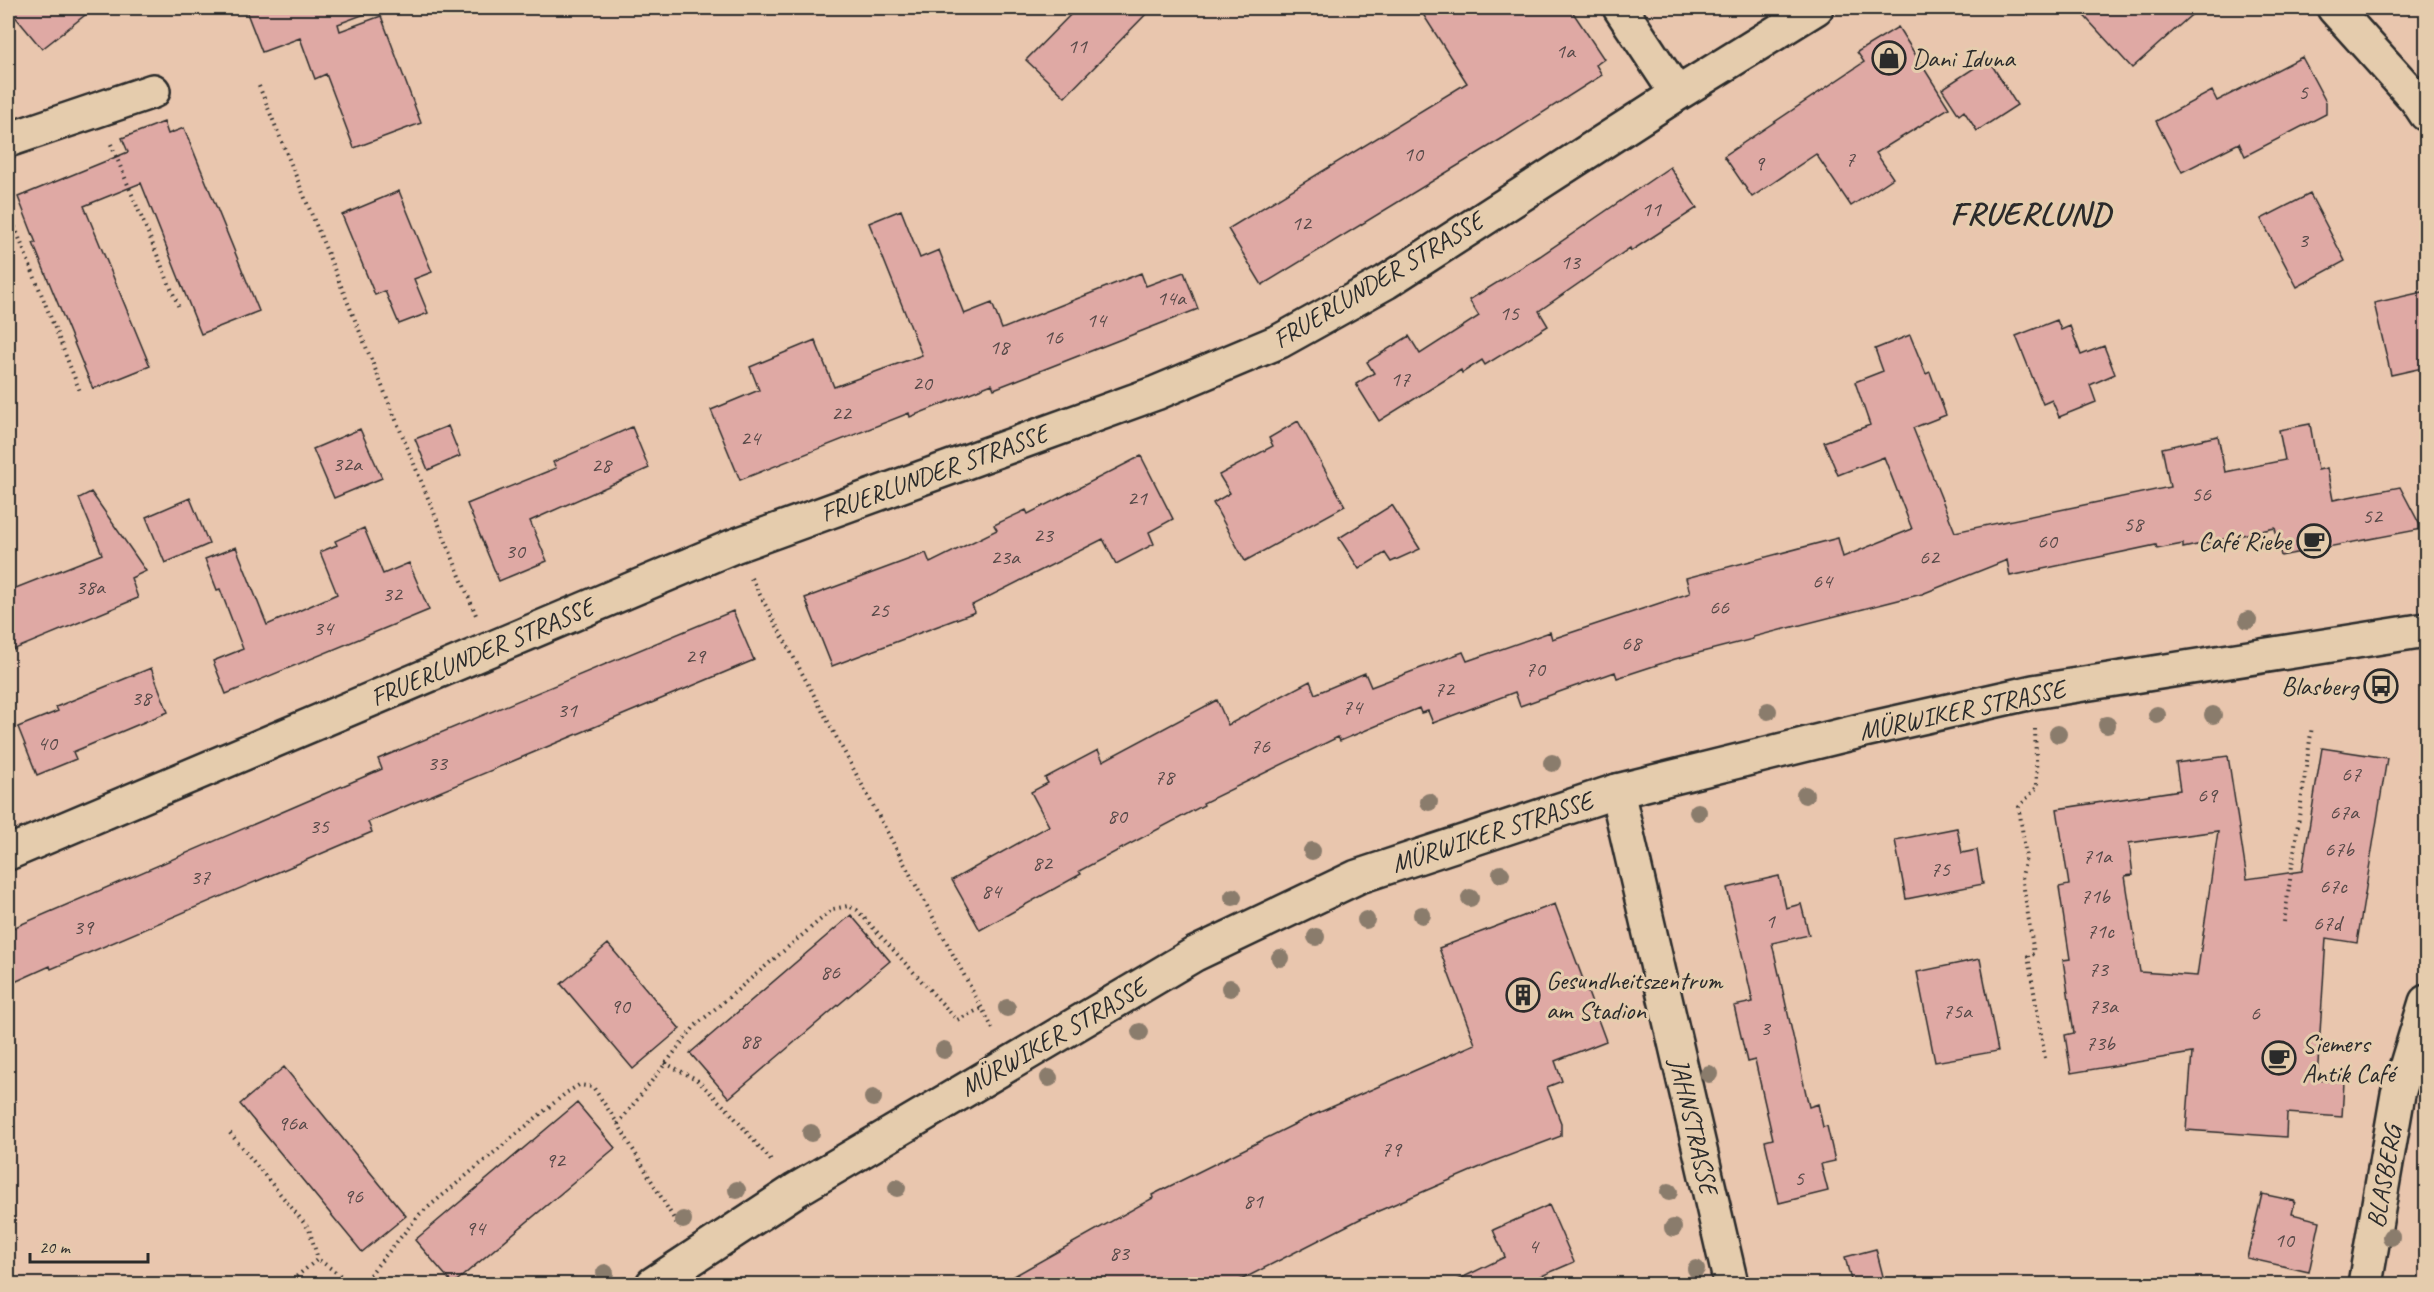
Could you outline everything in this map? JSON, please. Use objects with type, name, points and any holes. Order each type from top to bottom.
[{"type":"street","points":[[1620,8],[1677,94]]},
{"type":"street","name":"FRUERLUNDER STRASSE","points":[[8,853],[734,546],[1156,393],[1280,341],[1386,282],[1677,94],[1816,8]]},
{"type":"street","points":[[2334,8],[2427,114]]},
{"type":"street","points":[[8,140],[153,91]]},
{"type":"street","name":"MÜRWIKER STRASSE","points":[[652,1284],[796,1190],[1195,954],[1357,877],[1617,791],[1864,730],[2033,692],[2427,630]]},
{"type":"street","name":"JAHNSTRASSE","points":[[1617,791],[1731,1284]]},
{"type":"street","name":"BLASBERG","points":[[2365,1284],[2398,1094],[2427,1002]]},
{"type":"path","points":[[994,12],[1001,8]]},
{"type":"path","points":[[259,86],[490,649]]},
{"type":"path","points":[[97,111],[180,310]]},
{"type":"path","points":[[8,210],[81,394]]},
{"type":"path","points":[[734,546],[1011,1061]]},
{"type":"path","points":[[2033,692],[2037,787],[2019,807],[2026,857],[2022,876],[2034,954],[2028,956],[2045,1058]]},
{"type":"path","points":[[2284,922],[2312,726]]},
{"type":"path","points":[[618,1124],[694,1026],[833,909],[848,906],[858,910],[957,1020],[982,1008]]},
{"type":"path","points":[[664,1063],[696,1079],[728,1110],[796,1190]]},
{"type":"path","points":[[362,1284],[420,1214],[566,1093],[579,1085],[593,1087],[618,1124],[695,1256]]},
{"type":"path","points":[[230,1133],[309,1229],[318,1259],[352,1284]]},
{"type":"path","points":[[287,1284],[318,1259]]},
{"type":"building","points":[[8,8],[94,8],[42,49]]},
{"type":"building","points":[[245,8],[373,8],[373,11],[338,24],[340,31],[381,16],[421,123],[354,148],[326,74],[315,79],[300,38],[262,52]]},
{"type":"building","points":[[1077,8],[1152,8],[1065,97],[1026,60]]},
{"type":"building","points":[[1419,8],[1570,8],[1604,59],[1596,65],[1602,75],[1262,285],[1228,229],[1467,83]]},
{"type":"building","points":[[2077,8],[2199,8],[2132,68]]},
{"type":"building","points":[[1898,27],[1949,108],[1876,153],[1893,178],[1851,206],[1816,154],[1752,197],[1724,156],[1864,62],[1857,52]]},
{"type":"building","points":[[2302,57],[2326,102],[2326,114],[2245,156],[2239,143],[2182,172],[2156,121],[2212,91],[2217,101]]},
{"type":"building","points":[[1988,59],[2017,105],[1977,131],[1964,111],[1959,115],[1942,89]]},
{"type":"building","points":[[164,122],[168,134],[184,128],[259,311],[201,334],[141,183],[84,206],[150,366],[93,389],[33,243],[36,243],[18,197],[128,152],[122,138]]},
{"type":"building","points":[[1670,167],[1697,208],[1631,251],[1630,248],[1539,311],[1548,326],[1485,365],[1482,360],[1462,373],[1461,370],[1379,421],[1356,384],[1374,373],[1367,362],[1409,336],[1420,354],[1479,316],[1469,300],[1540,256]]},
{"type":"building","points":[[399,191],[432,272],[414,279],[428,313],[399,324],[385,291],[375,295],[342,215]]},
{"type":"building","points":[[2310,194],[2345,261],[2297,287],[2261,219]]},
{"type":"building","points":[[901,210],[920,258],[939,250],[964,314],[992,303],[1002,329],[1141,273],[1146,286],[1184,272],[1198,309],[994,389],[992,384],[910,417],[909,413],[740,480],[711,410],[759,390],[750,367],[815,340],[834,387],[922,355],[869,223]]},
{"type":"building","points":[[2427,291],[2427,367],[2391,375],[2374,303]]},
{"type":"building","points":[[2057,320],[2061,330],[2070,326],[2081,355],[2104,346],[2115,374],[2090,385],[2096,402],[2059,417],[2052,400],[2043,404],[2016,336]]},
{"type":"building","points":[[1910,335],[1926,374],[1930,372],[1946,415],[1913,428],[1955,532],[2170,487],[2162,448],[2218,436],[2225,472],[2285,460],[2279,430],[2310,424],[2318,470],[2327,468],[2333,500],[2400,487],[2422,529],[2281,556],[2275,528],[2183,548],[2183,544],[2157,549],[2156,545],[2010,576],[2007,560],[1922,594],[1753,637],[1753,639],[1675,659],[1617,678],[1615,672],[1520,706],[1515,692],[1433,723],[1428,711],[1421,713],[1419,708],[1340,741],[1338,737],[1203,803],[1204,805],[1079,871],[1081,874],[980,930],[952,880],[1049,826],[1031,792],[1048,783],[1045,778],[1098,750],[1103,761],[1217,700],[1228,725],[1310,681],[1315,694],[1365,673],[1371,687],[1463,652],[1467,661],[1550,632],[1552,639],[1690,593],[1686,578],[1838,538],[1843,557],[1912,529],[1884,457],[1838,475],[1824,442],[1870,425],[1855,382],[1883,371],[1875,349]]},
{"type":"building","points":[[1298,421],[1345,506],[1245,561],[1213,503],[1230,493],[1219,475],[1273,446],[1269,438]]},
{"type":"building","points":[[448,426],[460,456],[428,470],[415,439]]},
{"type":"building","points":[[632,427],[649,468],[530,521],[547,561],[499,581],[467,504],[556,468],[553,462]]},
{"type":"building","points":[[360,429],[382,478],[334,498],[313,449]]},
{"type":"building","points":[[1141,456],[1173,519],[1149,532],[1154,544],[1116,564],[1103,539],[972,605],[975,612],[832,666],[805,598],[926,553],[930,563],[997,530],[994,525],[1026,510],[1028,514]]},
{"type":"building","points":[[91,492],[146,571],[131,578],[138,598],[8,652],[8,591],[102,554],[79,498]]},
{"type":"building","points":[[190,498],[209,544],[165,563],[146,517]]},
{"type":"building","points":[[1392,505],[1420,549],[1391,562],[1385,553],[1359,569],[1339,538]]},
{"type":"building","points":[[364,528],[383,574],[409,563],[429,610],[226,694],[213,661],[243,649],[220,589],[217,590],[205,559],[236,547],[267,625],[337,594],[320,552],[337,545],[335,541]]},
{"type":"building","points":[[733,611],[754,660],[368,822],[372,832],[51,969],[50,966],[8,985],[8,930],[382,769],[378,759]]},
{"type":"building","points":[[151,668],[168,712],[73,752],[76,759],[37,775],[18,727],[58,711],[56,707]]},
{"type":"building","points":[[2322,748],[2387,758],[2357,943],[2326,938],[2317,1080],[2344,1082],[2342,1117],[2287,1113],[2286,1137],[2186,1130],[2192,1053],[2071,1073],[2065,1035],[2074,1033],[2063,960],[2070,959],[2059,887],[2069,885],[2057,809],[2180,790],[2176,763],[2228,756],[2247,879],[2302,871]],"holes":[[[2218,831],[2197,976],[2140,972],[2125,876],[2133,875],[2129,843]]]},
{"type":"building","points":[[1957,828],[1962,853],[1977,850],[1983,884],[1906,899],[1895,840]]},
{"type":"building","points":[[1779,876],[1786,908],[1801,904],[1809,935],[1772,943],[1809,1107],[1818,1104],[1823,1127],[1827,1126],[1835,1161],[1821,1164],[1828,1191],[1779,1203],[1765,1141],[1773,1139],[1755,1060],[1747,1062],[1734,1006],[1753,1002],[1727,888]]},
{"type":"building","points":[[1555,904],[1606,1041],[1555,1061],[1562,1081],[1547,1087],[1561,1123],[1561,1136],[1492,1162],[1360,1219],[1233,1284],[1000,1284],[1153,1198],[1152,1195],[1309,1117],[1475,1044],[1439,948]]},
{"type":"building","points":[[851,915],[890,961],[729,1098],[690,1053]]},
{"type":"building","points":[[608,944],[680,1029],[633,1069],[561,984]]},
{"type":"building","points":[[1980,959],[1998,1051],[1935,1062],[1917,972]]},
{"type":"building","points":[[284,1067],[406,1216],[362,1252],[240,1104]]},
{"type":"building","points":[[577,1103],[615,1148],[453,1284],[415,1240]]},
{"type":"building","points":[[2262,1194],[2295,1201],[2292,1214],[2320,1221],[2309,1272],[2247,1258]]},
{"type":"building","points":[[1549,1205],[1574,1262],[1523,1284],[1449,1284],[1505,1257],[1493,1230]]},
{"type":"building","points":[[1876,1249],[1885,1284],[1852,1284],[1845,1257]]},
{"type":"place","name":"Dani Iduna","points":[[1889,58]]},
{"type":"place","name":"Café Riebe","points":[[2314,541]]},
{"type":"place","name":"Blasberg","points":[[2381,686]]},
{"type":"place","name":"Gesundheitszentrum am Stadion","points":[[1523,995]]},
{"type":"place","name":"Siemers Antik Café","points":[[2279,1058]]},
{"type":"district","name":"FRUERLUND","points":[[2031,213]]}]
